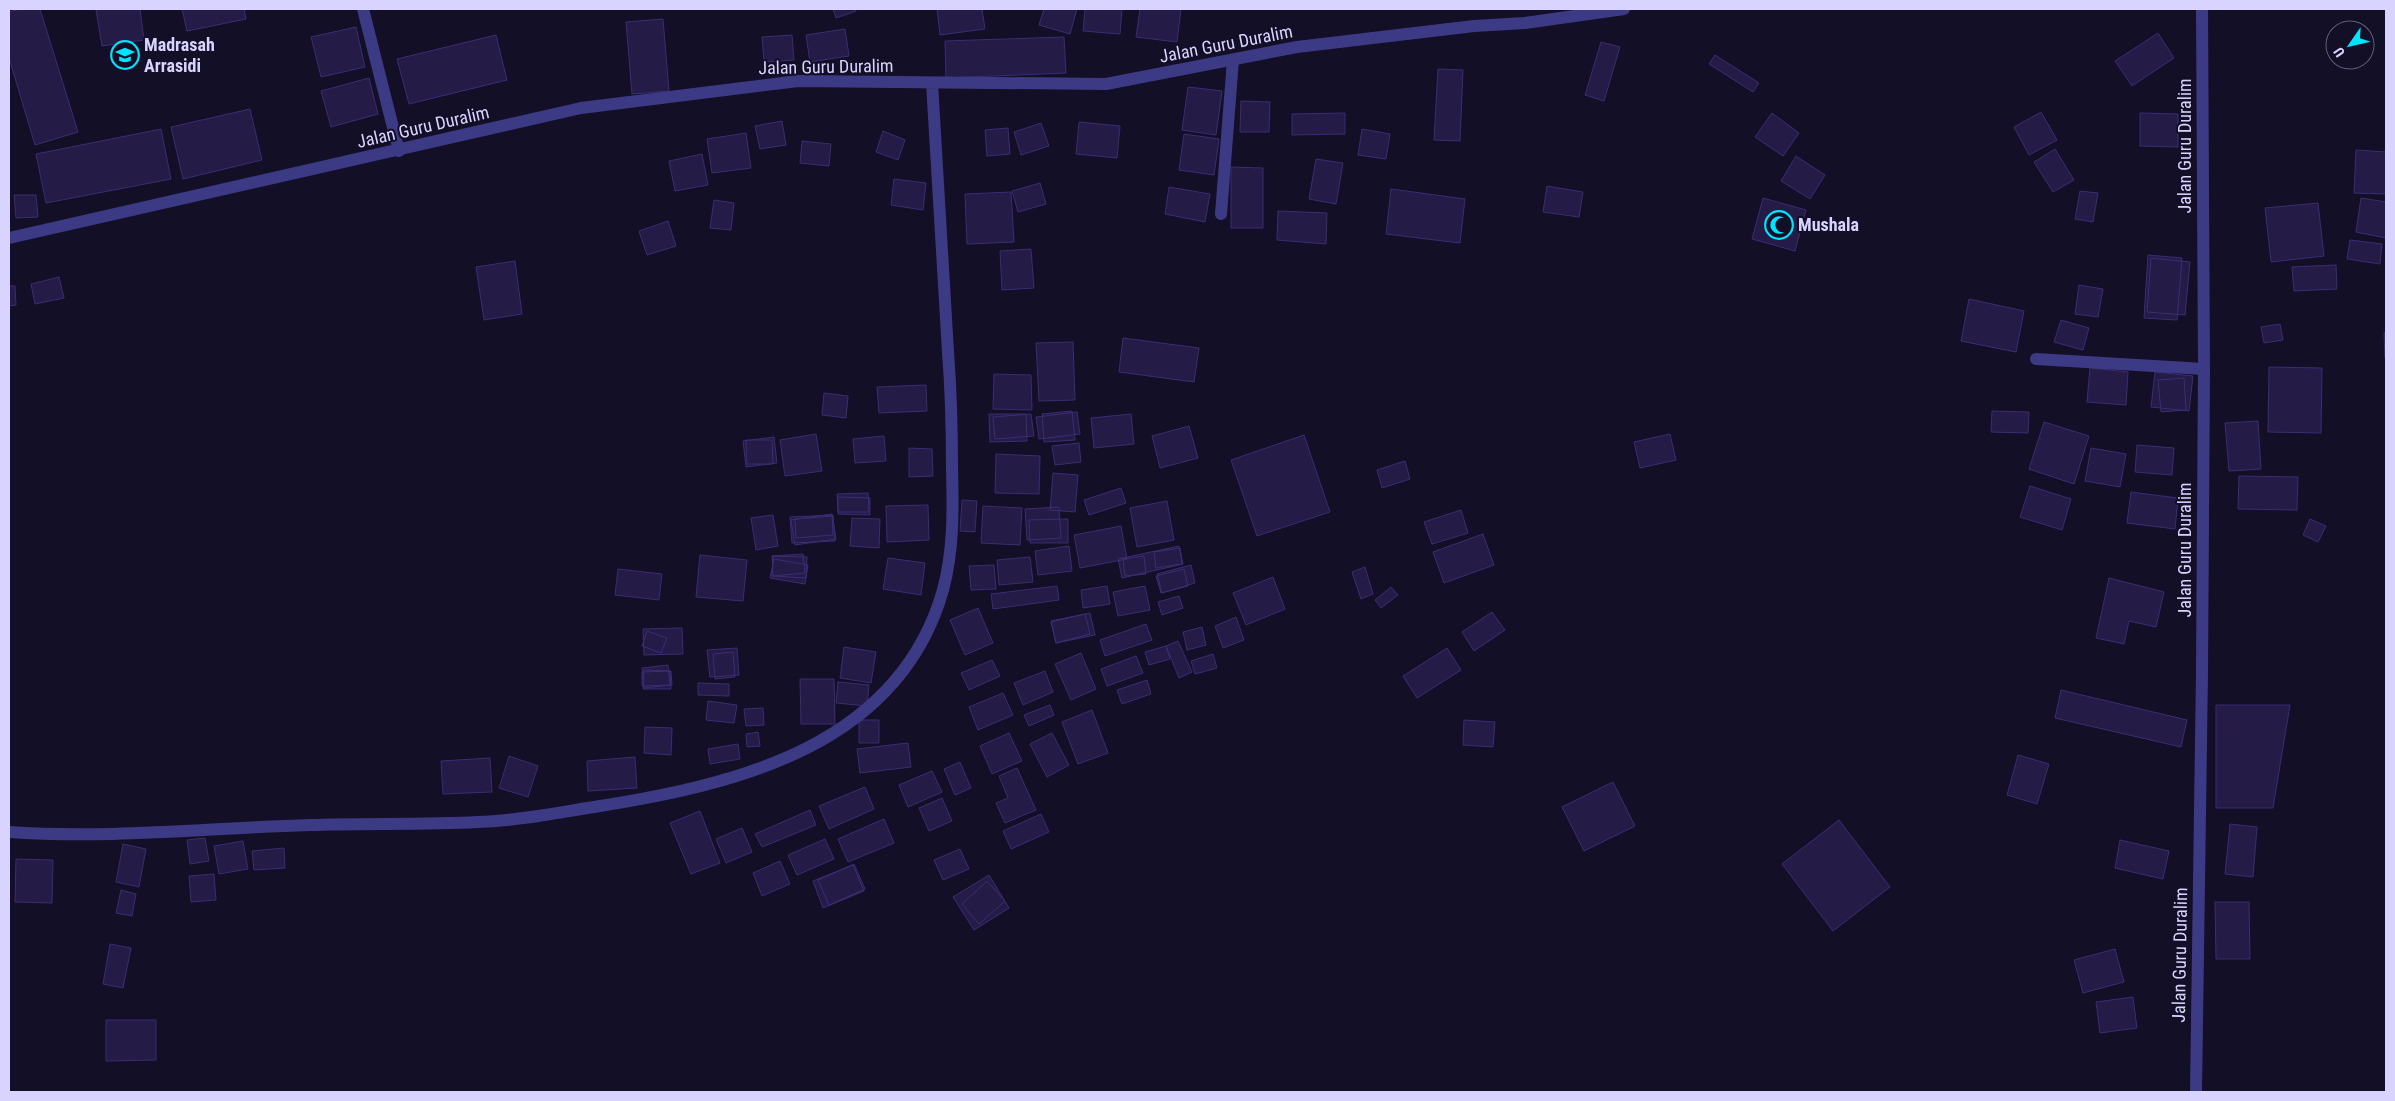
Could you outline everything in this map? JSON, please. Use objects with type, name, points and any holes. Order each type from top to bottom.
[{"type":"street","points":[[363,9],[399,150]]},
{"type":"street","name":"Jalan Guru Duralim","points":[[9,238],[581,108],[798,81],[1106,84],[1296,47],[1474,26],[1525,23],[1624,9]]},
{"type":"street","name":"Jalan Guru Duralim","points":[[2196,1092],[2204,369],[2202,9]]},
{"type":"street","points":[[1221,214],[1233,60]]},
{"type":"street","points":[[9,832],[83,836],[310,824],[482,822],[570,811],[659,797],[738,777],[813,746],[838,731],[862,713],[902,671],[923,637],[942,592],[953,535],[952,405],[932,83]]},
{"type":"street","points":[[2036,359],[2204,369]]},
{"type":"building","points":[[20,9],[40,9],[78,132],[35,145],[9,58],[9,12]]},
{"type":"building","name":"Madrasah Arrasidi","points":[[140,9],[144,40],[102,46],[96,10]]},
{"type":"building","name":"Madrasah Arrasidi","points":[[182,9],[244,9],[246,19],[187,31]]},
{"type":"building","points":[[833,9],[855,9],[856,11],[836,18]]},
{"type":"building","points":[[937,9],[982,9],[985,29],[940,35]]},
{"type":"building","points":[[1044,9],[1077,9],[1070,34],[1039,25]]},
{"type":"building","points":[[1085,9],[1122,9],[1120,34],[1083,31]]},
{"type":"building","points":[[1140,9],[1181,9],[1177,42],[1136,37]]},
{"type":"building","points":[[663,19],[669,91],[632,94],[626,22]]},
{"type":"building","points":[[356,27],[365,67],[321,77],[311,37]]},
{"type":"building","points":[[845,29],[849,56],[810,62],[806,35]]},
{"type":"building","points":[[2158,33],[2174,58],[2132,86],[2115,61]]},
{"type":"building","points":[[496,35],[507,80],[409,104],[397,59]]},
{"type":"building","points":[[792,35],[794,60],[764,62],[762,37]]},
{"type":"building","points":[[1064,37],[1066,73],[946,78],[945,41]]},
{"type":"building","points":[[1601,42],[1620,47],[1604,101],[1585,95]]},
{"type":"building","points":[[1715,55],[1759,83],[1753,92],[1709,64]]},
{"type":"building","points":[[1438,69],[1463,70],[1460,141],[1434,140]]},
{"type":"building","points":[[369,78],[378,114],[331,127],[321,91]]},
{"type":"building","points":[[1188,87],[1222,91],[1216,135],[1182,130]]},
{"type":"building","points":[[1241,101],[1270,102],[1269,132],[1240,132]]},
{"type":"building","name":"Madrasah Arrasidi","points":[[250,109],[262,160],[183,179],[171,127]]},
{"type":"building","points":[[2041,112],[2057,140],[2029,155],[2014,127]]},
{"type":"building","points":[[1345,113],[1345,134],[1292,135],[1292,114]]},
{"type":"building","points":[[1772,113],[1799,133],[1783,156],[1755,137]]},
{"type":"building","points":[[2140,113],[2178,114],[2178,147],[2140,146]]},
{"type":"building","points":[[782,121],[786,145],[760,149],[755,126]]},
{"type":"building","points":[[1079,122],[1120,126],[1117,158],[1076,154]]},
{"type":"building","points":[[1041,123],[1049,146],[1021,155],[1014,132]]},
{"type":"building","points":[[1008,128],[1010,154],[987,156],[985,130]]},
{"type":"building","points":[[161,129],[171,179],[46,203],[36,154]]},
{"type":"building","points":[[1362,129],[1390,134],[1386,159],[1358,155]]},
{"type":"building","points":[[883,131],[905,140],[898,160],[876,152]]},
{"type":"building","points":[[746,133],[751,168],[712,173],[707,139]]},
{"type":"building","points":[[1184,134],[1219,139],[1214,175],[1179,170]]},
{"type":"building","points":[[802,141],[831,144],[829,166],[800,163]]},
{"type":"building","points":[[2055,149],[2074,180],[2053,192],[2034,162]]},
{"type":"building","points":[[2356,150],[2386,152],[2386,194],[2354,193]]},
{"type":"building","points":[[702,154],[708,185],[675,191],[669,161]]},
{"type":"building","points":[[1796,156],[1825,175],[1810,199],[1781,181]]},
{"type":"building","points":[[1316,159],[1343,163],[1336,204],[1309,199]]},
{"type":"building","points":[[1231,167],[1263,168],[1263,228],[1231,228]]},
{"type":"building","points":[[894,179],[926,183],[923,210],[891,205]]},
{"type":"building","points":[[1040,183],[1046,204],[1018,212],[1012,191]]},
{"type":"building","points":[[1547,186],[1583,192],[1579,217],[1543,212]]},
{"type":"building","points":[[1169,187],[1210,194],[1205,222],[1165,214]]},
{"type":"building","points":[[1391,189],[1465,199],[1460,243],[1386,234]]},
{"type":"building","points":[[2080,191],[2098,193],[2093,222],[2075,219]]},
{"type":"building","points":[[1011,192],[1014,242],[967,244],[965,194]]},
{"type":"building","points":[[14,195],[36,195],[38,217],[16,218]]},
{"type":"building","name":"Mushala","points":[[1763,198],[1806,210],[1795,251],[1752,239]]},
{"type":"building","points":[[2361,198],[2386,202],[2386,238],[2356,232]]},
{"type":"building","points":[[714,200],[734,203],[731,230],[710,228]]},
{"type":"building","points":[[2318,203],[2324,256],[2271,262],[2265,208]]},
{"type":"building","points":[[1278,211],[1327,213],[1326,244],[1277,240]]},
{"type":"building","points":[[668,221],[676,246],[647,255],[639,231]]},
{"type":"building","points":[[2350,240],[2382,244],[2380,264],[2347,259]]},
{"type":"building","points":[[1031,249],[1034,288],[1002,290],[1000,251]]},
{"type":"building","points":[[2148,255],[2182,258],[2177,320],[2144,318]]},
{"type":"building","points":[[2151,258],[2190,262],[2185,315],[2147,312]]},
{"type":"building","points":[[515,261],[522,314],[484,320],[476,267]]},
{"type":"building","points":[[2336,265],[2337,289],[2294,291],[2292,267]]},
{"type":"building","points":[[59,277],[64,298],[35,304],[31,284]]},
{"type":"building","points":[[2079,285],[2103,289],[2098,317],[2075,314]]},
{"type":"building","points":[[9,286],[15,286],[16,305],[9,306]]},
{"type":"building","points":[[1969,299],[2024,311],[2016,352],[1961,341]]},
{"type":"building","points":[[2061,320],[2089,328],[2083,350],[2054,342]]},
{"type":"building","points":[[2280,324],[2283,340],[2264,343],[2261,327]]},
{"type":"building","points":[[2386,332],[2386,358],[2385,358],[2384,333]]},
{"type":"building","points":[[1123,338],[1199,348],[1194,382],[1119,372]]},
{"type":"building","points":[[1073,342],[1075,400],[1039,401],[1036,343]]},
{"type":"building","points":[[2269,367],[2322,368],[2321,433],[2268,432]]},
{"type":"building","points":[[2090,368],[2128,372],[2126,405],[2087,402]]},
{"type":"building","points":[[2155,372],[2193,376],[2189,411],[2151,407]]},
{"type":"building","points":[[994,374],[1031,375],[1032,410],[993,409]]},
{"type":"building","points":[[2184,378],[2186,410],[2161,412],[2158,380]]},
{"type":"building","points":[[926,385],[927,411],[879,413],[877,387]]},
{"type":"building","points":[[824,393],[848,396],[846,418],[822,415]]},
{"type":"building","points":[[1072,411],[1075,440],[1044,442],[1042,414]]},
{"type":"building","points":[[1992,411],[2029,412],[2028,433],[1991,432]]},
{"type":"building","points":[[1077,412],[1080,434],[1039,439],[1036,417]]},
{"type":"building","points":[[989,414],[1026,414],[1027,441],[990,442]]},
{"type":"building","points":[[1031,414],[1034,436],[995,439],[993,417]]},
{"type":"building","points":[[1131,414],[1134,444],[1094,448],[1091,418]]},
{"type":"building","points":[[2258,421],[2261,469],[2229,471],[2225,423]]},
{"type":"building","points":[[2044,422],[2089,436],[2074,484],[2029,469]]},
{"type":"building","points":[[1189,426],[1198,458],[1160,468],[1152,436]]},
{"type":"building","points":[[816,434],[822,471],[785,476],[780,440]]},
{"type":"building","points":[[1670,434],[1676,460],[1640,468],[1634,442]]},
{"type":"building","points":[[1304,435],[1330,512],[1257,536],[1231,460]]},
{"type":"building","points":[[884,436],[886,461],[855,463],[853,439]]},
{"type":"building","points":[[774,437],[777,463],[746,467],[743,441]]},
{"type":"building","points":[[746,440],[772,440],[773,464],[747,464]]},
{"type":"building","points":[[1079,443],[1081,462],[1055,465],[1052,446]]},
{"type":"building","points":[[2137,445],[2174,448],[2172,475],[2135,472]]},
{"type":"building","points":[[909,448],[932,449],[933,476],[909,477]]},
{"type":"building","points":[[2091,448],[2126,454],[2120,487],[2085,481]]},
{"type":"building","points":[[996,454],[1040,456],[1039,494],[995,493]]},
{"type":"building","points":[[1405,461],[1410,479],[1382,488],[1377,470]]},
{"type":"building","points":[[1053,473],[1078,475],[1075,512],[1050,510]]},
{"type":"building","points":[[2239,476],[2298,477],[2297,510],[2238,509]]},
{"type":"building","points":[[2030,486],[2071,499],[2062,530],[2020,517]]},
{"type":"building","points":[[1121,488],[1126,503],[1089,515],[1084,500]]},
{"type":"building","points":[[2131,492],[2178,498],[2175,529],[2127,523]]},
{"type":"building","points":[[868,493],[869,512],[838,512],[837,494]]},
{"type":"building","points":[[838,497],[870,498],[870,515],[838,514]]},
{"type":"building","points":[[962,500],[977,501],[975,532],[960,531]]},
{"type":"building","points":[[1167,501],[1174,540],[1137,547],[1130,508]]},
{"type":"building","points":[[928,505],[929,540],[887,542],[886,506]]},
{"type":"building","points":[[983,506],[1022,508],[1020,545],[981,543]]},
{"type":"building","points":[[1059,507],[1061,538],[1027,540],[1025,509]]},
{"type":"building","points":[[1461,510],[1468,533],[1432,544],[1424,522]]},
{"type":"building","points":[[832,514],[836,539],[795,545],[791,520]]},
{"type":"building","points":[[773,515],[778,546],[756,550],[751,518]]},
{"type":"building","points":[[833,515],[835,541],[792,543],[790,517]]},
{"type":"building","points":[[832,516],[833,535],[796,538],[795,519]]},
{"type":"building","points":[[852,518],[880,519],[879,548],[850,546]]},
{"type":"building","points":[[1068,519],[1068,543],[1030,543],[1029,520]]},
{"type":"building","points":[[2310,519],[2326,526],[2318,542],[2303,535]]},
{"type":"building","points":[[1121,526],[1127,559],[1080,568],[1074,535]]},
{"type":"building","points":[[1483,534],[1494,565],[1444,583],[1433,552]]},
{"type":"building","points":[[1069,546],[1072,571],[1038,575],[1035,551]]},
{"type":"building","points":[[1179,546],[1183,564],[1122,578],[1118,559]]},
{"type":"building","points":[[1180,548],[1182,564],[1156,568],[1154,552]]},
{"type":"building","points":[[803,554],[805,573],[773,576],[772,556]]},
{"type":"building","points":[[700,555],[747,560],[743,601],[696,597]]},
{"type":"building","points":[[773,556],[807,557],[806,578],[772,576]]},
{"type":"building","points":[[1144,556],[1146,574],[1125,576],[1123,559]]},
{"type":"building","points":[[1030,557],[1033,582],[999,585],[997,560]]},
{"type":"building","points":[[888,558],[925,563],[921,595],[883,589]]},
{"type":"building","points":[[774,559],[808,565],[805,584],[770,578]]},
{"type":"building","points":[[994,565],[996,589],[971,590],[969,566]]},
{"type":"building","points":[[1191,565],[1195,583],[1162,593],[1157,574]]},
{"type":"building","points":[[1365,567],[1373,594],[1361,599],[1352,572]]},
{"type":"building","points":[[618,569],[662,574],[659,600],[615,595]]},
{"type":"building","points":[[1184,569],[1188,586],[1161,593],[1156,576]]},
{"type":"building","points":[[1273,577],[1285,609],[1246,625],[1233,593]]},
{"type":"building","points":[[2109,578],[2164,592],[2156,627],[2129,621],[2124,644],[2096,638]]},
{"type":"building","points":[[1057,586],[1059,600],[993,609],[991,594]]},
{"type":"building","points":[[1107,586],[1110,604],[1083,608],[1081,590]]},
{"type":"building","points":[[1145,586],[1150,610],[1118,616],[1113,592]]},
{"type":"building","points":[[1391,587],[1398,595],[1381,608],[1375,600]]},
{"type":"building","points":[[1179,596],[1183,608],[1162,615],[1158,602]]},
{"type":"building","points":[[978,608],[993,643],[965,655],[950,620]]},
{"type":"building","points":[[1492,612],[1505,630],[1474,651],[1462,632]]},
{"type":"building","points":[[1090,613],[1095,635],[1056,643],[1051,621]]},
{"type":"building","points":[[1085,614],[1090,634],[1056,643],[1051,622]]},
{"type":"building","points":[[1236,617],[1244,640],[1223,648],[1215,626]]},
{"type":"building","points":[[1146,624],[1152,640],[1105,656],[1100,640]]},
{"type":"building","points":[[1202,627],[1206,645],[1187,650],[1183,632]]},
{"type":"building","points":[[682,628],[683,654],[644,655],[643,629]]},
{"type":"building","points":[[647,631],[667,638],[661,653],[642,646]]},
{"type":"building","points":[[1178,641],[1192,672],[1179,678],[1166,646]]},
{"type":"building","points":[[1166,646],[1170,659],[1149,665],[1145,652]]},
{"type":"building","points":[[844,647],[876,652],[871,683],[840,678]]},
{"type":"building","points":[[737,648],[739,675],[710,677],[707,650]]},
{"type":"building","points":[[1447,648],[1461,670],[1417,698],[1403,676]]},
{"type":"building","points":[[733,652],[735,677],[715,679],[713,654]]},
{"type":"building","points":[[1081,653],[1096,689],[1071,700],[1055,664]]},
{"type":"building","points":[[1213,654],[1217,668],[1195,674],[1191,661]]},
{"type":"building","points":[[1136,656],[1143,673],[1107,686],[1101,669]]},
{"type":"building","points":[[992,660],[1000,676],[969,690],[961,673]]},
{"type":"building","points":[[668,665],[670,685],[644,688],[642,668]]},
{"type":"building","points":[[644,670],[670,671],[671,689],[643,689]]},
{"type":"building","points":[[671,671],[672,685],[642,686],[642,672]]},
{"type":"building","points":[[1045,671],[1053,692],[1023,705],[1014,683]]},
{"type":"building","points":[[800,679],[834,679],[835,724],[801,724]]},
{"type":"building","points":[[1147,680],[1151,694],[1122,704],[1117,690]]},
{"type":"building","points":[[838,682],[869,685],[867,706],[836,703]]},
{"type":"building","points":[[698,683],[729,684],[729,696],[698,695]]},
{"type":"building","points":[[2061,690],[2187,720],[2181,747],[2055,718]]},
{"type":"building","points":[[1003,693],[1013,715],[978,730],[969,707]]},
{"type":"building","points":[[708,701],[737,705],[734,723],[706,720]]},
{"type":"building","points":[[1050,705],[1054,715],[1029,726],[1024,715]]},
{"type":"building","points":[[2216,705],[2290,705],[2273,808],[2216,808]]},
{"type":"building","points":[[763,708],[764,725],[746,726],[744,709]]},
{"type":"building","points":[[1092,710],[1108,753],[1078,764],[1062,722]]},
{"type":"building","points":[[859,720],[879,720],[879,743],[859,743]]},
{"type":"building","points":[[1464,720],[1495,722],[1493,747],[1463,745]]},
{"type":"building","points":[[645,727],[672,728],[671,755],[644,753]]},
{"type":"building","points":[[758,732],[760,746],[747,747],[746,734]]},
{"type":"building","points":[[1009,733],[1022,761],[992,774],[980,746]]},
{"type":"building","points":[[1052,733],[1069,765],[1047,777],[1030,744]]},
{"type":"building","points":[[908,743],[911,767],[860,773],[857,749]]},
{"type":"building","points":[[738,744],[740,759],[710,764],[708,749]]},
{"type":"building","points":[[2018,755],[2049,764],[2037,804],[2007,795]]},
{"type":"building","points":[[509,756],[538,766],[528,797],[499,788]]},
{"type":"building","points":[[635,757],[637,788],[588,791],[587,761]]},
{"type":"building","points":[[490,758],[492,792],[443,794],[441,761]]},
{"type":"building","points":[[960,762],[971,788],[955,795],[944,769]]},
{"type":"building","points":[[1017,768],[1036,810],[1005,823],[996,803],[1008,798],[999,776]]},
{"type":"building","points":[[932,771],[942,792],[908,807],[899,785]]},
{"type":"building","points":[[1613,782],[1635,826],[1584,851],[1562,807]]},
{"type":"building","points":[[865,787],[874,809],[829,829],[819,806]]},
{"type":"building","points":[[942,798],[952,821],[929,831],[919,808]]},
{"type":"building","points":[[810,810],[816,825],[762,847],[755,834]]},
{"type":"building","points":[[700,811],[720,863],[691,874],[670,823]]},
{"type":"building","points":[[1041,814],[1049,832],[1011,849],[1003,831]]},
{"type":"building","points":[[884,819],[894,843],[848,862],[838,839]]},
{"type":"building","points":[[1839,820],[1890,887],[1833,931],[1782,864]]},
{"type":"building","points":[[2230,824],[2257,827],[2253,877],[2225,874]]},
{"type":"building","points":[[742,828],[752,852],[726,863],[716,839]]},
{"type":"building","points":[[205,838],[209,861],[190,864],[187,840]]},
{"type":"building","points":[[825,839],[834,859],[797,875],[788,855]]},
{"type":"building","points":[[2120,840],[2169,851],[2163,879],[2115,868]]},
{"type":"building","points":[[243,841],[248,869],[219,874],[214,846]]},
{"type":"building","points":[[123,844],[146,849],[139,887],[116,882]]},
{"type":"building","points":[[284,848],[285,868],[254,870],[252,851]]},
{"type":"building","points":[[960,849],[969,869],[943,880],[934,860]]},
{"type":"building","points":[[16,859],[53,860],[52,903],[15,902]]},
{"type":"building","points":[[780,861],[790,884],[762,896],[753,873]]},
{"type":"building","points":[[854,864],[865,889],[829,905],[818,880]]},
{"type":"building","points":[[853,865],[864,891],[823,908],[813,881]]},
{"type":"building","points":[[214,874],[216,900],[191,902],[189,876]]},
{"type":"building","points":[[989,875],[1009,908],[974,930],[953,897]]},
{"type":"building","points":[[987,881],[1005,901],[979,924],[962,904]]},
{"type":"building","points":[[121,890],[136,894],[132,916],[116,913]]},
{"type":"building","points":[[2215,902],[2249,902],[2250,959],[2216,959]]},
{"type":"building","points":[[110,944],[131,948],[123,988],[103,984]]},
{"type":"building","points":[[2115,949],[2124,982],[2083,993],[2074,960]]},
{"type":"building","points":[[2133,997],[2137,1028],[2100,1033],[2096,1002]]},
{"type":"building","points":[[106,1020],[156,1020],[156,1060],[106,1061]]},
{"type":"place","name":"Madrasah Arrasidi","points":[[125,55]]},
{"type":"place","name":"Mushala","points":[[1779,225]]}]
